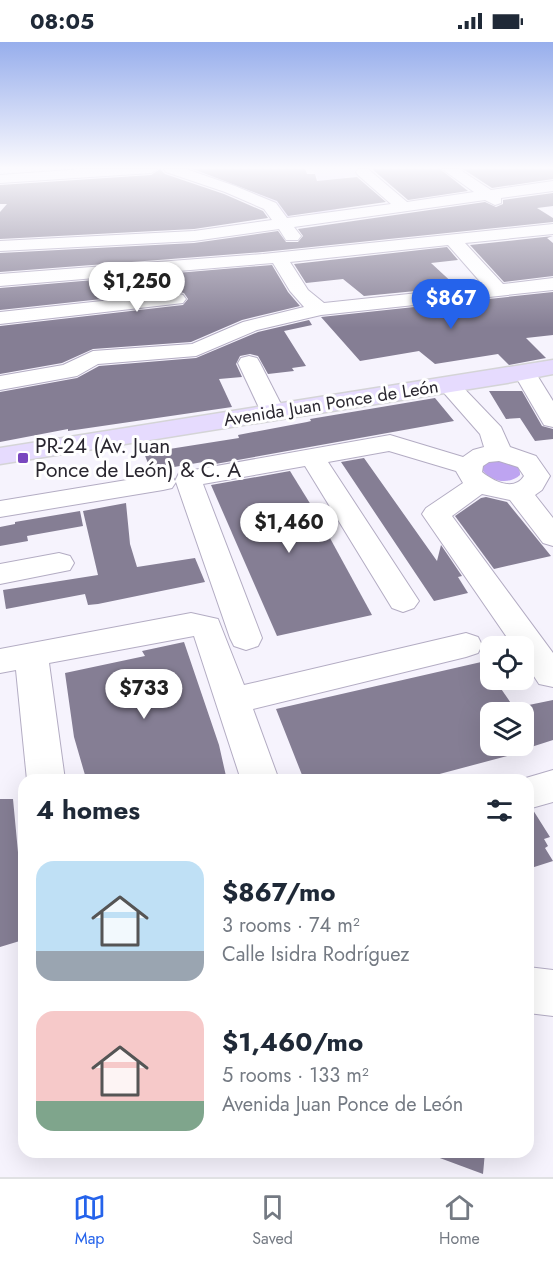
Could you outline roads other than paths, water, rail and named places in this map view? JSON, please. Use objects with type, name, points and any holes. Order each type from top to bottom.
[{"type":"main road","name":"Avenida Juan Ponce de León","points":[[0,456],[553,367]]},
{"type":"street","points":[[0,246],[137,231],[194,236],[292,222]]},
{"type":"street","points":[[529,222],[549,233]]},
{"type":"street","points":[[284,223],[303,254]]},
{"type":"street","points":[[0,280],[279,257],[452,239],[549,233]]},
{"type":"street","points":[[452,239],[497,288]]},
{"type":"street","points":[[279,257],[296,288],[312,305],[321,309]]},
{"type":"street","points":[[0,383],[69,371],[93,358],[196,350],[250,326],[321,309],[497,288],[553,284]]},
{"type":"street","points":[[0,318],[176,299]]},
{"type":"street","points":[[249,363],[273,412]]},
{"type":"street","points":[[524,372],[553,420]]},
{"type":"street","points":[[448,385],[492,432],[499,453]]},
{"type":"street","points":[[246,638],[188,479],[390,444],[474,476],[497,490],[526,489],[536,481],[536,470],[525,460],[499,453],[482,455],[471,463],[474,476]]},
{"type":"street","points":[[313,458],[403,601]]},
{"type":"street","points":[[474,476],[436,514],[551,675]]},
{"type":"street","points":[[0,509],[163,482]]},
{"type":"street","points":[[517,491],[553,537]]},
{"type":"street","points":[[0,574],[59,563]]},
{"type":"street","points":[[44,774],[15,658],[191,624],[207,627],[258,774]]},
{"type":"street","points":[[232,701],[466,645]]},
{"type":"street","points":[[534,791],[553,786]]},
{"type":"street","points":[[534,991],[553,993]]},
{"type":"place","name":"PR-24 (Av. Juan Ponce de León) & C. A","points":[[23,458]]}]
